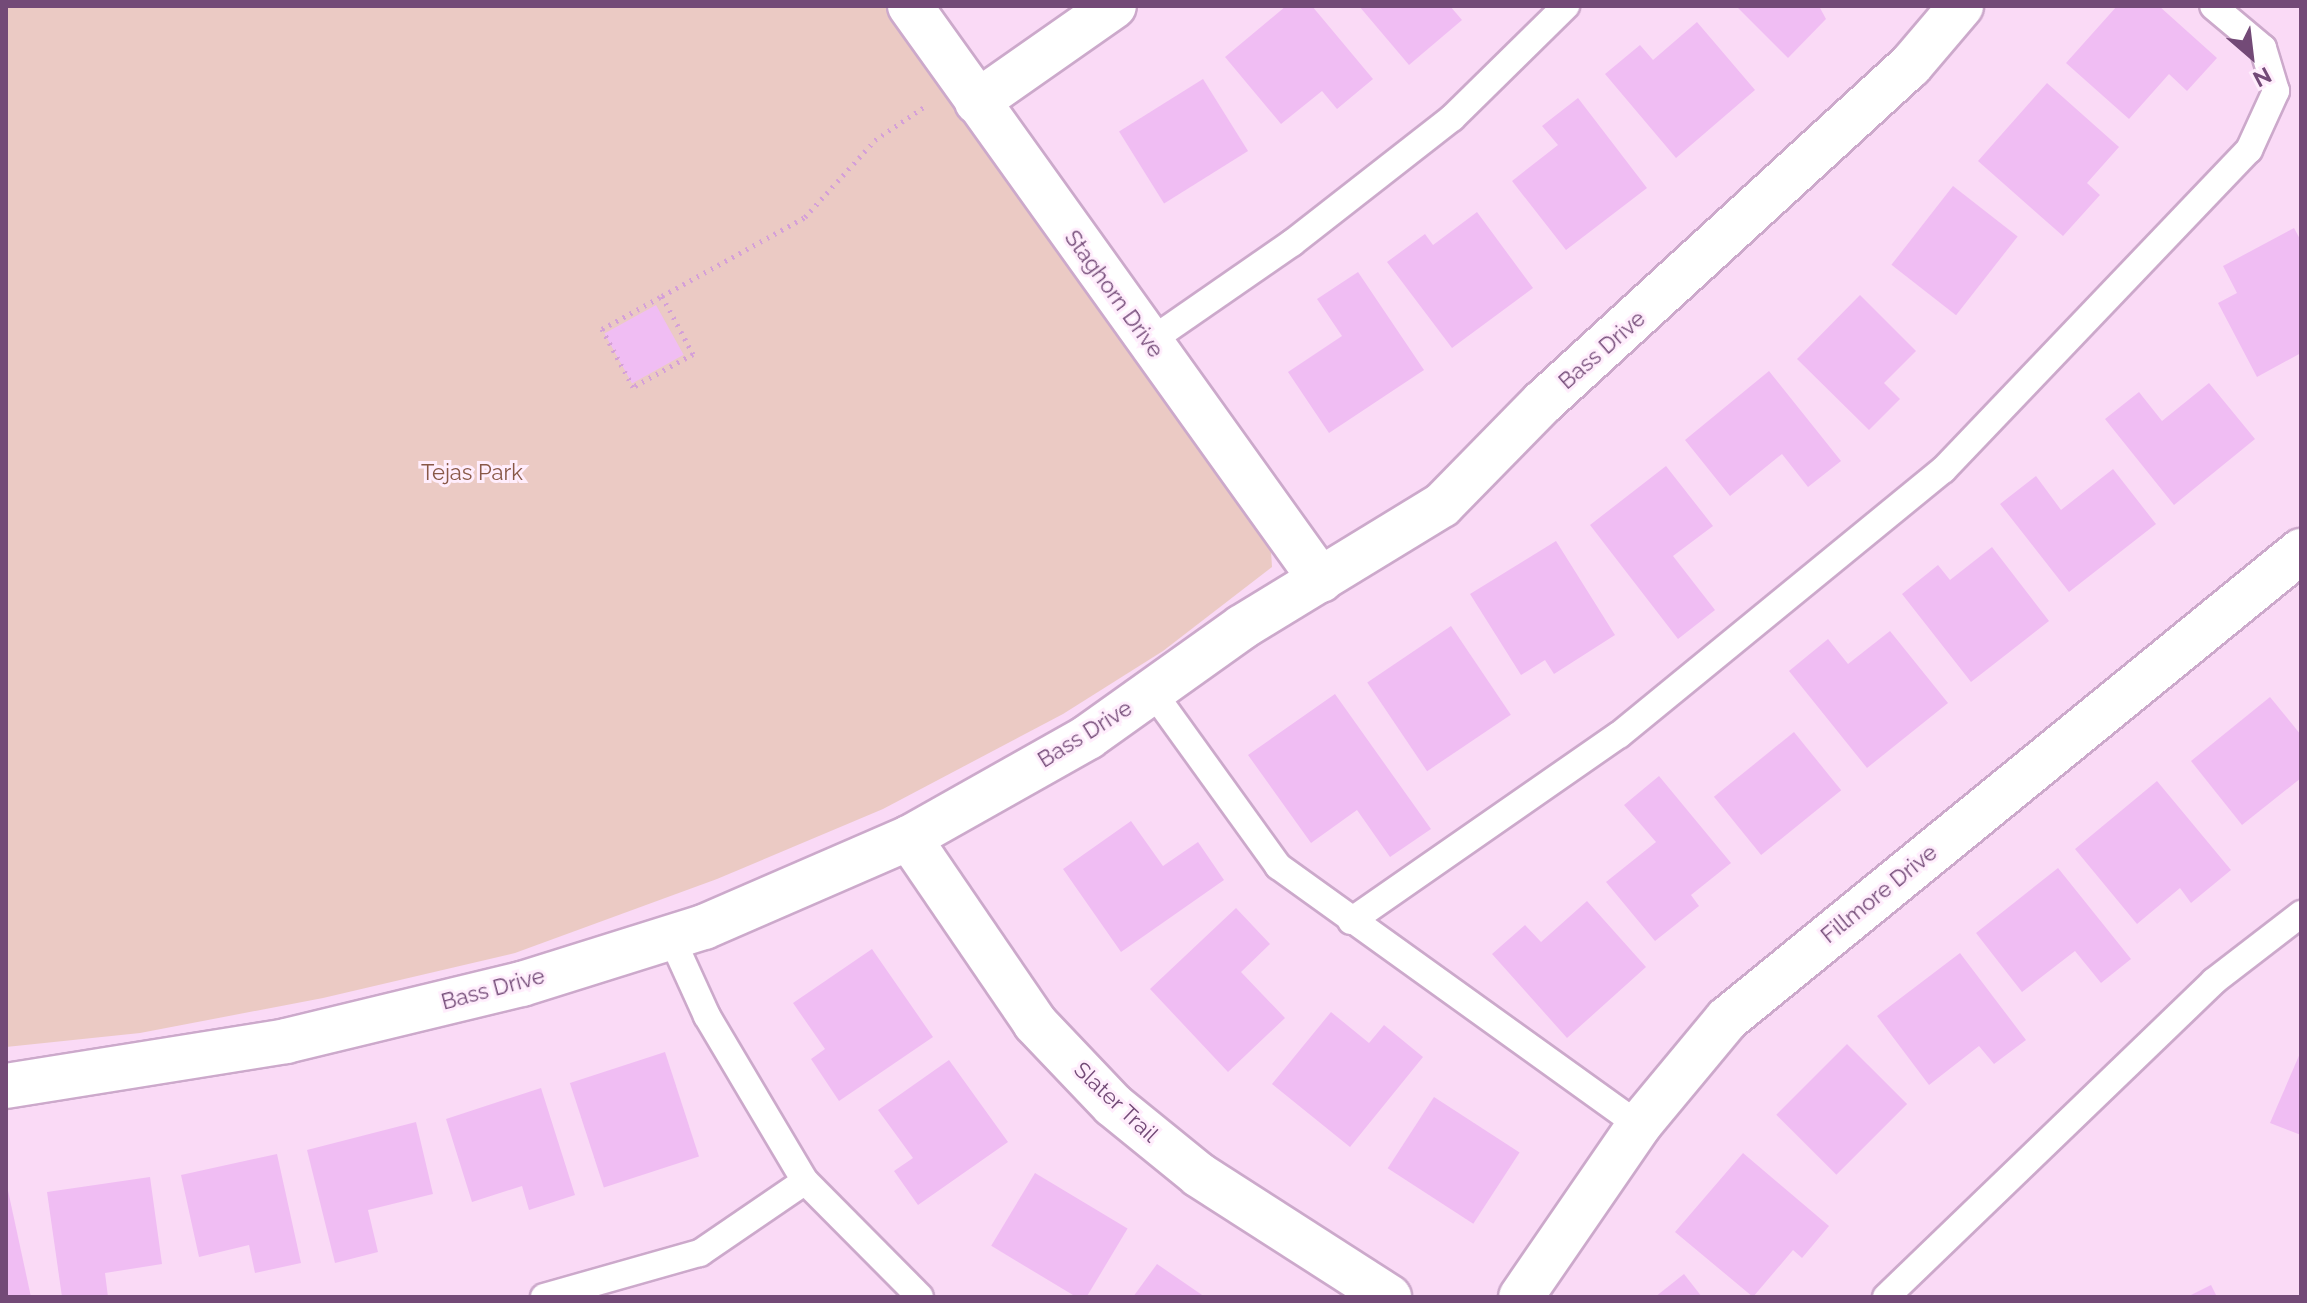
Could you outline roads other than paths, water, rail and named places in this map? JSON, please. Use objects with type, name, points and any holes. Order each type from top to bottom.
[{"type":"street","name":"Staghorn Drive","points":[[910,6],[1321,580]]},
{"type":"street","points":[[977,102],[1114,6]]},
{"type":"street","name":"Bass Drive","points":[[6,1086],[286,1041],[522,984],[671,937],[909,838],[1088,737],[1321,580],[1442,505],[1543,402],[1898,77],[1961,6]]},
{"type":"street","name":"Fillmore Drive","points":[[1521,1297],[1639,1125],[1727,1019],[2301,551]]},
{"type":"street","name":"Slater Trail","points":[[909,838],[1035,1023],[1113,1105],[1199,1175],[1389,1297]]},
{"type":"lane","points":[[1149,342],[1452,118],[1566,6]]},
{"type":"lane","points":[[1351,921],[1619,735],[1943,470],[2249,150],[2276,91],[2263,48],[2213,6]]},
{"type":"lane","points":[[1152,691],[1278,866],[1639,1125]]},
{"type":"lane","points":[[1886,1297],[2214,981],[2301,914]]},
{"type":"lane","points":[[671,937],[707,1016],[805,1181],[920,1297]]},
{"type":"lane","points":[[544,1297],[700,1253],[805,1181]]},
{"type":"park label","name":"Tejas Park","points":[[472,473]]}]
